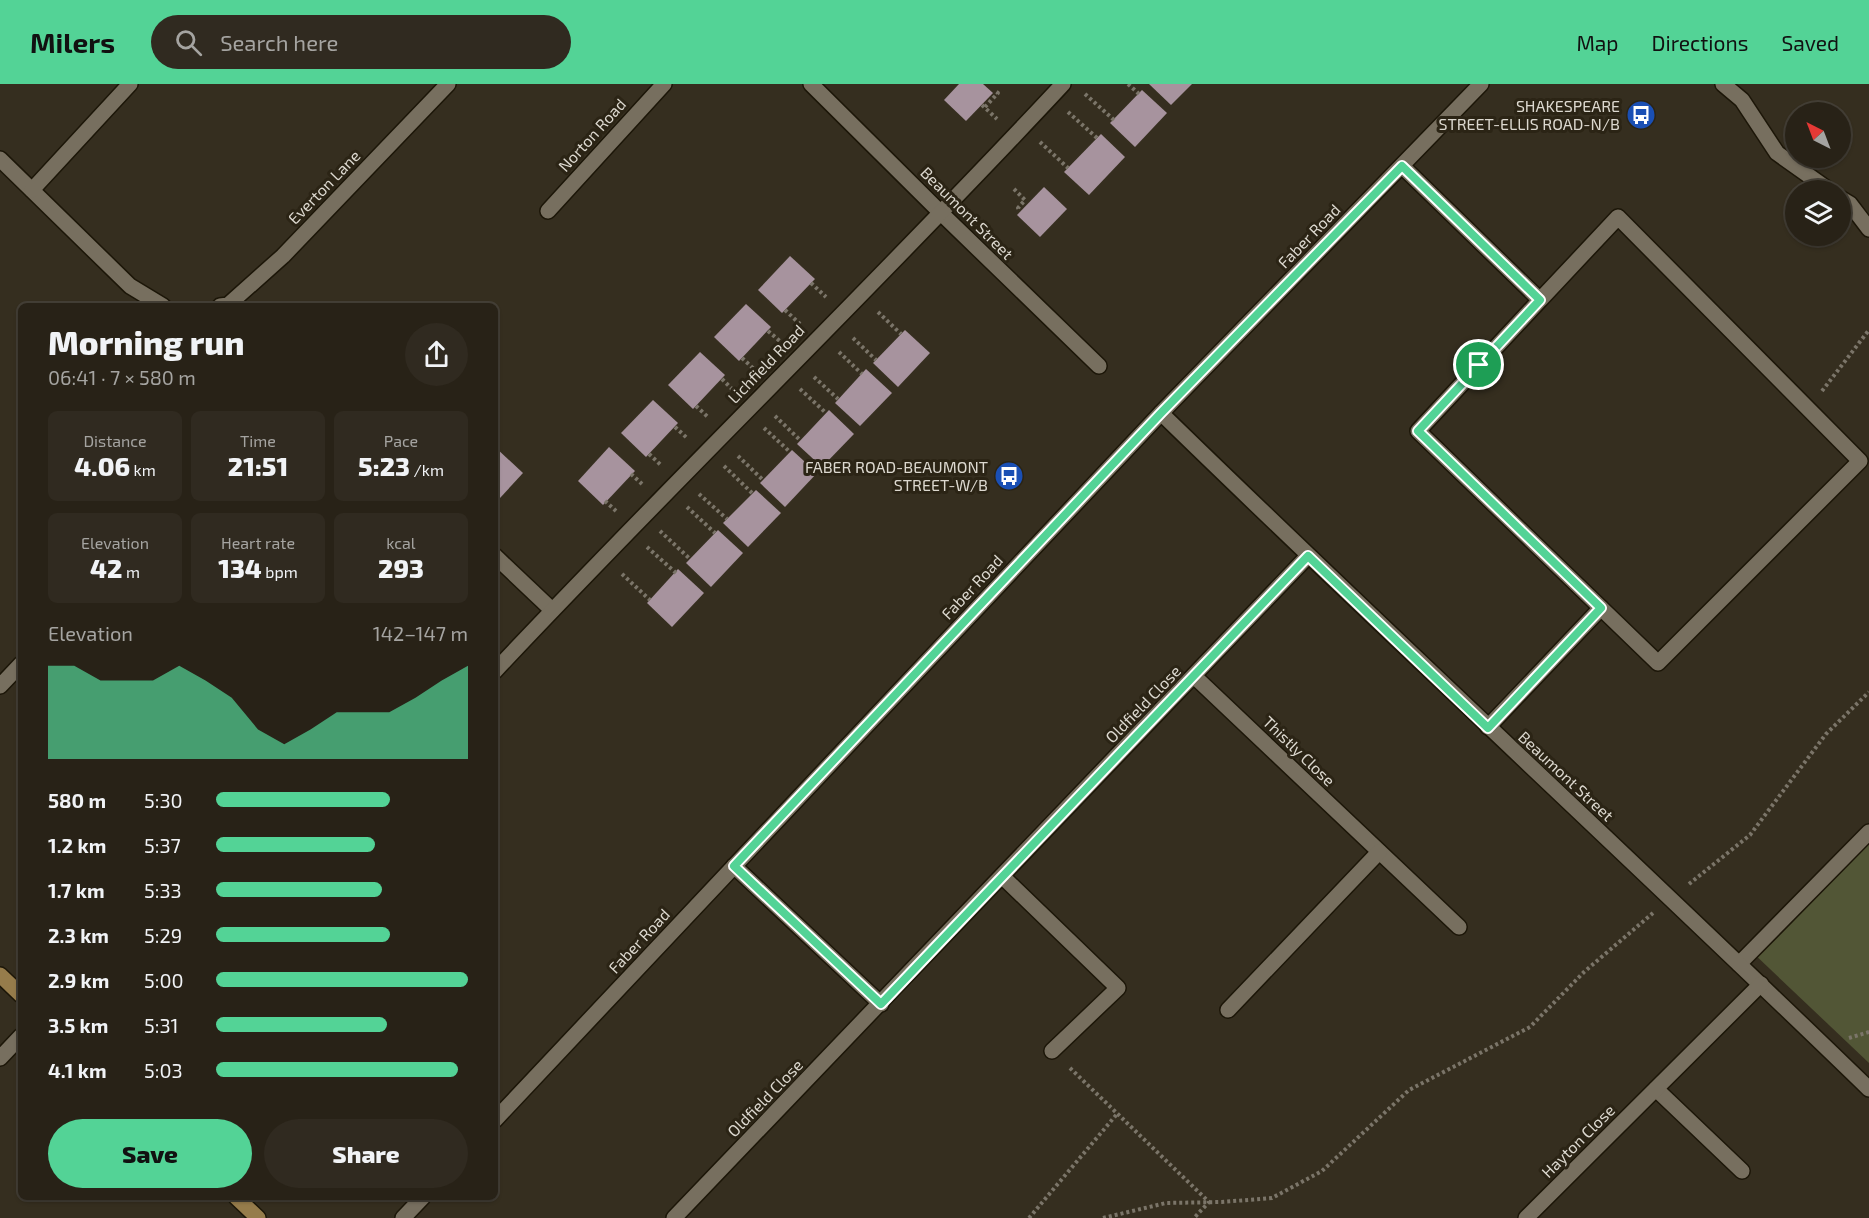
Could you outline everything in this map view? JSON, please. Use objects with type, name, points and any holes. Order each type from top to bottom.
[{"type":"street","points":[[32,190],[130,84]]},
{"type":"street","name":"Everton Lane","points":[[230,303],[283,256],[448,84]]},
{"type":"street","name":"Norton Road","points":[[548,211],[664,84]]},
{"type":"street","name":"Beaumont Street","points":[[811,84],[940,213],[1099,366]]},
{"type":"street","name":"Lichfield Road","points":[[498,668],[1064,84]]},
{"type":"street","name":"Faber Road","points":[[498,1117],[1161,413],[1481,84]]},
{"type":"street","points":[[1723,84],[1742,100],[1777,153],[1815,180]]},
{"type":"street","points":[[0,159],[130,286],[158,303]]},
{"type":"street","points":[[1402,166],[1540,300]]},
{"type":"street","points":[[1851,205],[1869,230]]},
{"type":"street","points":[[1618,217],[1860,461],[1658,663],[1418,431],[1540,300],[1618,217]]},
{"type":"street","name":"Beaumont Street","points":[[1161,413],[1488,728],[1761,984],[1869,1089]]},
{"type":"street","name":"Oldfield Close","points":[[675,1218],[1308,556]]},
{"type":"street","points":[[498,559],[552,610]]},
{"type":"street","points":[[1488,728],[1601,608]]},
{"type":"street","points":[[0,686],[18,667]]},
{"type":"street","name":"Thistly Close","points":[[1194,676],[1459,927]]},
{"type":"street","points":[[1739,964],[1869,832]]},
{"type":"street","points":[[1228,1010],[1379,852]]},
{"type":"street","points":[[734,866],[881,1004]]},
{"type":"street","points":[[1003,877],[1118,988],[1052,1051]]},
{"type":"street","points":[[0,975],[18,992]]},
{"type":"street","name":"Hayton Close","points":[[1527,1218],[1761,984]]},
{"type":"street","points":[[0,1058],[18,1039]]},
{"type":"street","points":[[1656,1089],[1742,1171]]},
{"type":"street","points":[[239,1200],[258,1218]]},
{"type":"street","points":[[403,1218],[420,1200]]},
{"type":"path","points":[[1128,84],[1138,94]]},
{"type":"path","points":[[985,107],[998,93],[995,90]]},
{"type":"path","points":[[1082,90],[1114,120]]},
{"type":"path","points":[[1052,97],[1097,138]]},
{"type":"path","points":[[1024,126],[1068,168]]},
{"type":"path","points":[[1014,189],[1025,200],[1018,208],[1020,211]]},
{"type":"path","points":[[860,294],[901,334]]},
{"type":"path","points":[[834,321],[876,360]]},
{"type":"path","points":[[1809,410],[1843,361],[1869,330]]},
{"type":"path","points":[[821,334],[862,374]]},
{"type":"path","points":[[795,360],[838,399]]},
{"type":"path","points":[[783,373],[826,413]]},
{"type":"path","points":[[758,399],[800,440]]},
{"type":"path","points":[[746,411],[790,452]]},
{"type":"path","points":[[719,438],[763,480]]},
{"type":"path","points":[[708,450],[752,493]]},
{"type":"path","points":[[681,477],[727,519]]},
{"type":"path","points":[[669,490],[715,533]]},
{"type":"path","points":[[644,516],[690,559]]},
{"type":"path","points":[[629,531],[675,573]]},
{"type":"path","points":[[604,557],[650,600]]},
{"type":"path","points":[[1103,1218],[1166,1203],[1272,1198],[1322,1170],[1409,1090],[1530,1027],[1584,972],[1669,899],[1750,836],[1826,734],[1869,692]]},
{"type":"path","points":[[1052,1051],[1209,1202]]},
{"type":"path","points":[[1029,1218],[1117,1114]]},
{"type":"path","points":[[1194,1218],[1209,1202]]},
{"type":"green space","points":[[1869,842],[1869,1063],[1751,951]]},
{"type":"building","points":[[959,84],[983,84],[993,93],[966,121],[944,100]]},
{"type":"building","points":[[1149,84],[1192,84],[1171,105]]},
{"type":"building","points":[[1142,90],[1167,113],[1135,147],[1110,123]]},
{"type":"building","points":[[1101,134],[1125,157],[1089,195],[1064,172]]},
{"type":"building","points":[[1044,187],[1067,209],[1040,237],[1017,215]]},
{"type":"building","points":[[790,256],[815,279],[782,313],[758,290]]},
{"type":"building","points":[[746,304],[771,327],[739,361],[714,337]]},
{"type":"building","points":[[905,330],[930,353],[898,387],[873,363]]},
{"type":"building","points":[[700,352],[725,375],[693,409],[668,385]]},
{"type":"building","points":[[866,369],[892,393],[860,426],[835,403]]},
{"type":"building","points":[[653,400],[678,423],[646,457],[621,433]]},
{"type":"building","points":[[829,410],[854,434],[822,467],[797,444]]},
{"type":"building","points":[[609,447],[635,471],[603,505],[578,481]]},
{"type":"building","points":[[498,450],[523,473],[500,498],[498,496]]},
{"type":"building","points":[[792,450],[817,473],[785,507],[760,483]]},
{"type":"building","points":[[756,490],[781,513],[748,547],[723,523]]},
{"type":"building","points":[[718,530],[743,553],[711,587],[686,563]]},
{"type":"building","points":[[678,569],[704,593],[672,627],[647,603]]},
{"type":"place","name":"SHAKESPEARE STREET-ELLIS ROAD-N/B","points":[[1641,115]]},
{"type":"place","name":"FABER ROAD-BEAUMONT STREET-W/B","points":[[1009,476]]},
{"type":"route","points":[[1402,166],[1540,300],[1479,365],[1418,431],[1601,608],[1488,728],[1308,556],[881,1004],[734,866],[1161,413],[1402,166]]}]
